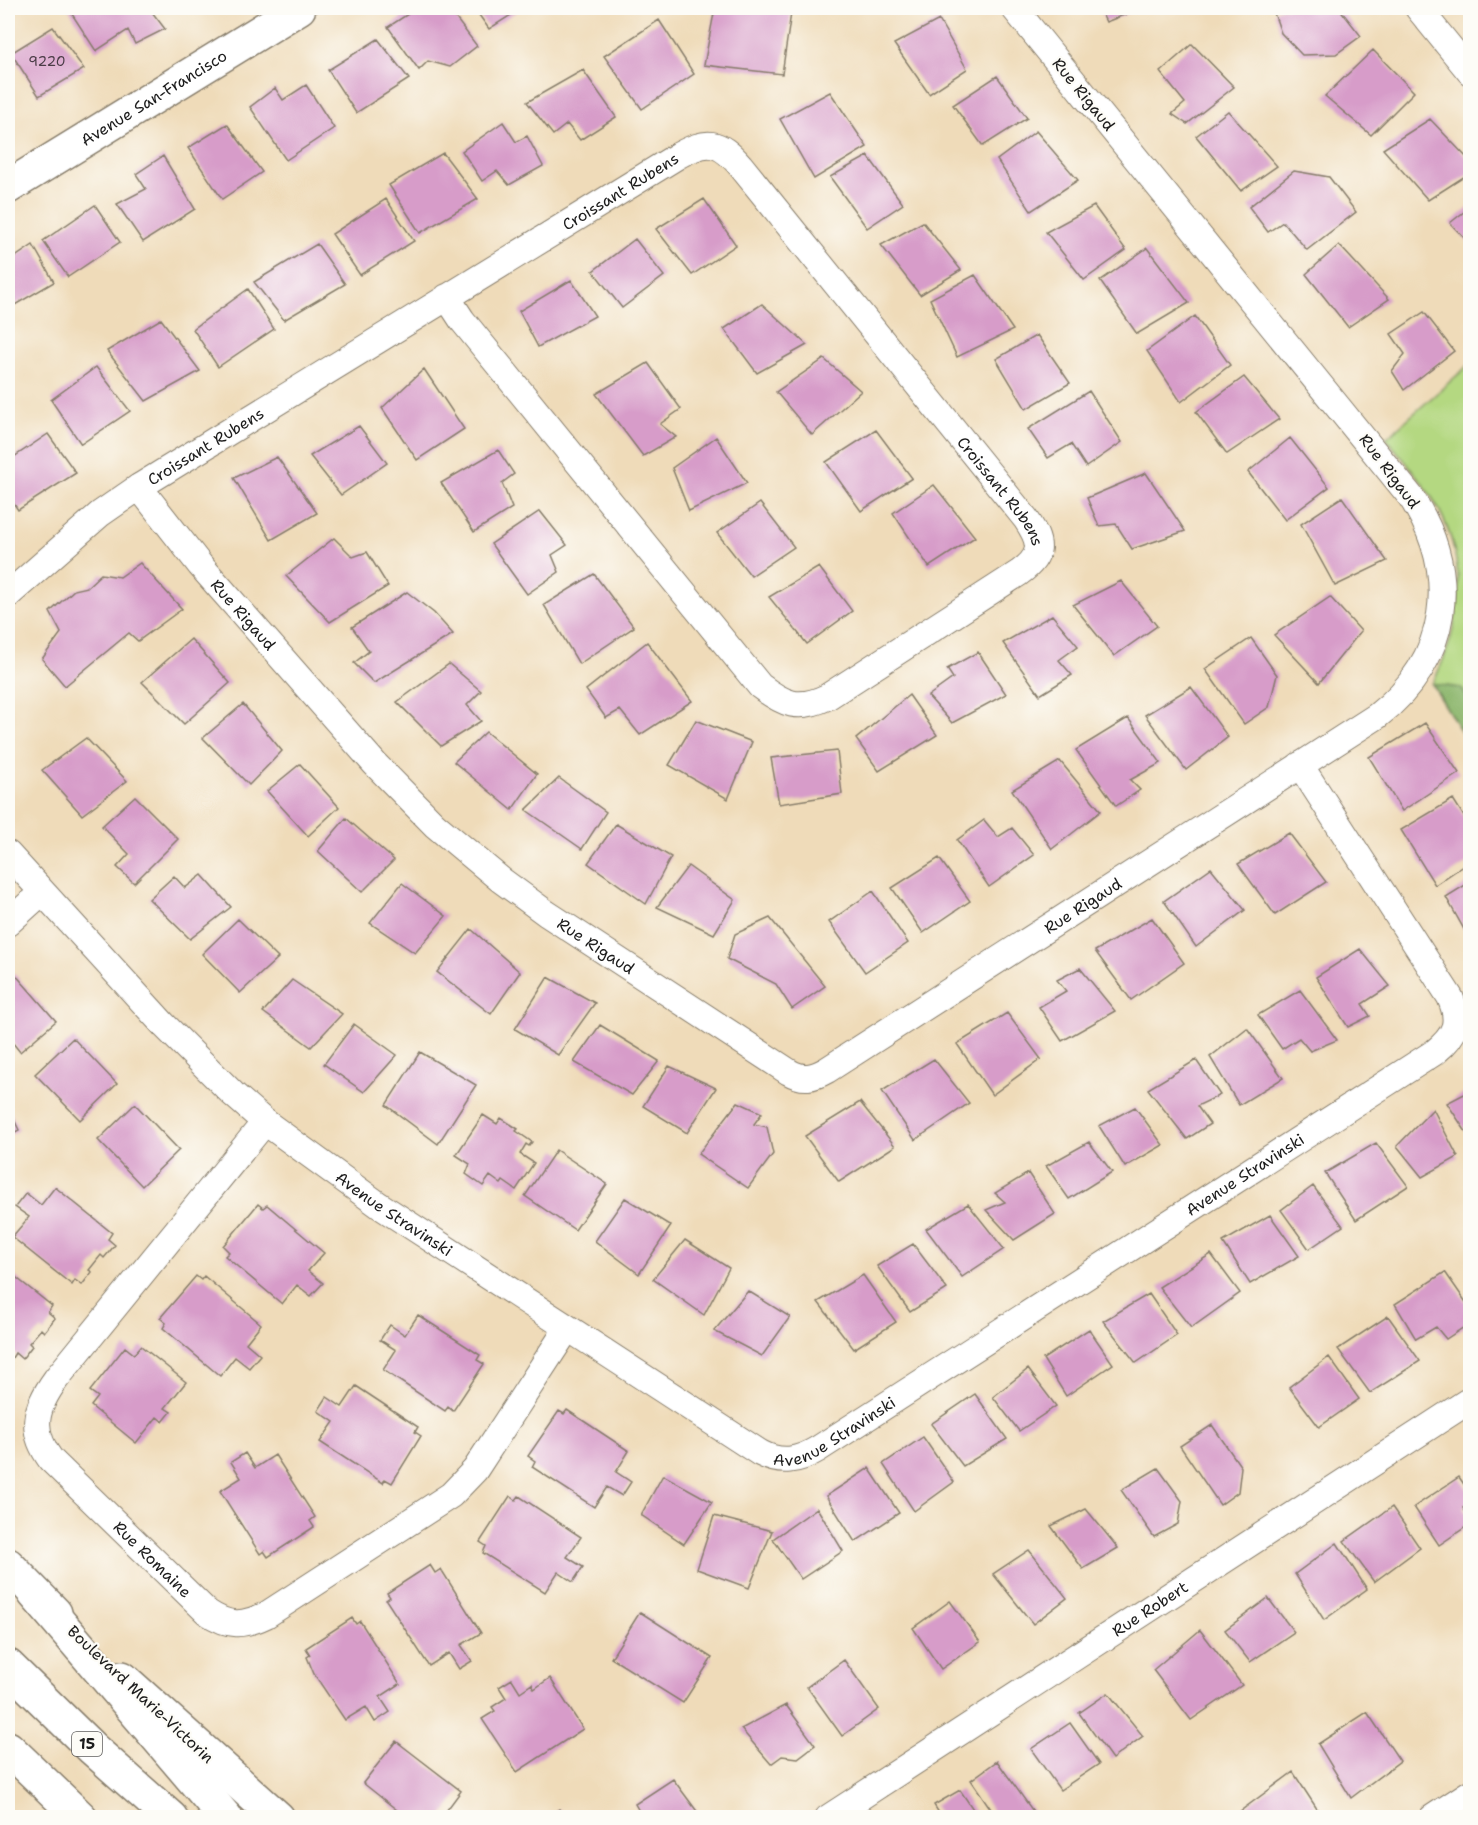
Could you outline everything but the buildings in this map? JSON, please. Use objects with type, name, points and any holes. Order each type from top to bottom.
[{"type":"main road","name":"Avenue San-Francisco","points":[[8,187],[299,8]]},
{"type":"main road","name":"Boulevard Marie-Victorin","points":[[8,1565],[142,1698],[278,1818]]},
{"type":"main road","points":[[34,1593],[226,1818]]},
{"type":"main road","name":"15","points":[[8,1666],[93,1749],[171,1818]]},
{"type":"main road","points":[[8,1748],[81,1818]]},
{"type":"street","name":"Rue Rigaud","points":[[139,487],[200,565],[375,765],[435,825],[501,880],[546,913],[798,1077],[817,1076],[827,1071],[1393,703],[1419,671],[1436,632],[1442,592],[1440,567],[1432,532],[1422,512],[1399,480],[1014,8]]},
{"type":"street","points":[[1418,8],[1470,72]]},
{"type":"street","name":"Croissant Rubens","points":[[8,595],[100,514],[139,487],[447,297],[679,155],[701,145],[715,144],[730,154],[740,165],[1026,519],[1037,537],[1038,553],[1035,560],[1019,573],[827,697],[804,705],[781,700],[760,686],[462,320],[447,297]]},
{"type":"street","name":"Avenue Stravinski","points":[[8,854],[41,893],[195,1058],[265,1122],[379,1205],[567,1329],[760,1453],[783,1461],[799,1459],[818,1449],[1446,1043],[1453,1032],[1456,1020],[1450,997],[1300,765]]},
{"type":"street","points":[[8,923],[41,893]]},
{"type":"street","name":"Rue Romaine","points":[[265,1122],[56,1379],[45,1395],[36,1422],[42,1447],[51,1460],[207,1612],[228,1623],[253,1622],[451,1495],[475,1470],[567,1329]]},
{"type":"street","name":"Rue Robert","points":[[828,1818],[1470,1400]]},
{"type":"street","points":[[1432,1818],[1470,1793]]},
{"type":"green space","points":[[1470,364],[1470,746],[1432,684],[1443,661],[1456,614],[1457,566],[1452,543],[1444,519],[1431,496],[1386,438]]},
{"type":"green space","points":[[1432,684],[1461,688],[1470,702],[1470,746]]}]
